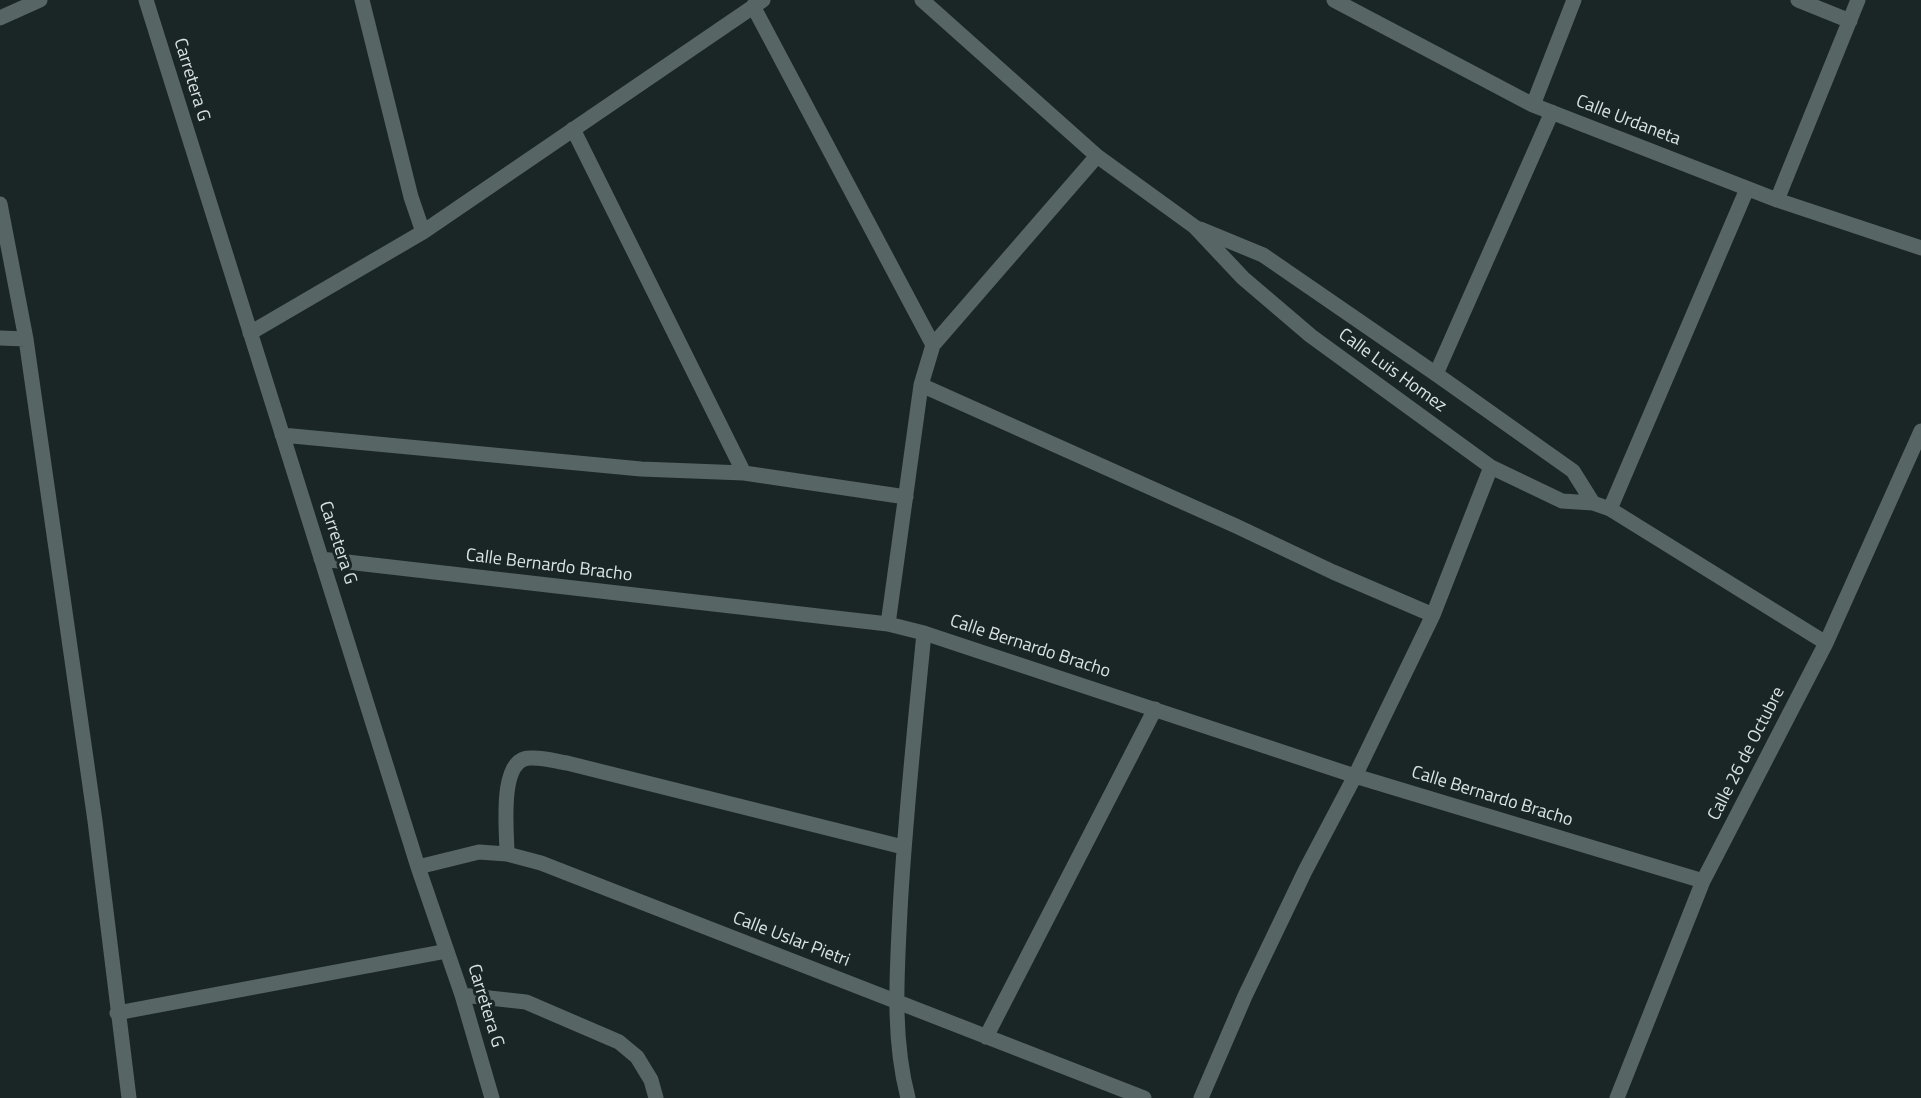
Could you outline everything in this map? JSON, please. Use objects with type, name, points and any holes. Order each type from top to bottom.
[{"type":"street","points":[[0,18],[40,0]]},
{"type":"street","name":"Carretera G","points":[[146,0],[418,867],[462,995],[492,1098]]},
{"type":"street","points":[[362,0],[411,197],[423,232]]},
{"type":"street","name":"Calle Luis Homez","points":[[922,0],[1097,156],[1195,227],[1243,278],[1311,336],[1491,467],[1562,501],[1593,503],[1610,509],[1826,643]]},
{"type":"street","name":"Calle Urdaneta","points":[[1334,0],[1533,105],[1747,189],[1921,248]]},
{"type":"street","points":[[1533,105],[1574,0]]},
{"type":"street","points":[[1798,0],[1850,21]]},
{"type":"street","points":[[1777,200],[1858,0]]},
{"type":"street","points":[[250,333],[423,232],[758,3],[933,345]]},
{"type":"street","points":[[1436,374],[1552,112]]},
{"type":"street","points":[[573,129],[744,473]]},
{"type":"street","points":[[888,624],[921,385],[933,345],[1097,156]]},
{"type":"street","points":[[1610,509],[1747,189]]},
{"type":"street","points":[[0,204],[26,339],[95,821],[129,1098]]},
{"type":"street","name":"Calle Luis Homez","points":[[1195,227],[1263,255],[1436,374],[1573,471],[1593,503]]},
{"type":"street","points":[[0,338],[26,339]]},
{"type":"street","points":[[921,385],[1433,615]]},
{"type":"street","name":"Calle 26 de Octubre","points":[[1617,1098],[1703,881],[1826,643],[1921,431]]},
{"type":"street","points":[[282,435],[641,469],[744,473],[906,497]]},
{"type":"street","points":[[1201,1098],[1260,964],[1305,871],[1356,776],[1433,615],[1491,467]]},
{"type":"street","name":"Calle Bernardo Bracho","points":[[321,559],[888,624],[924,633],[1356,776],[1703,881]]},
{"type":"street","points":[[908,1098],[903,1078],[895,1001],[903,848],[924,633]]},
{"type":"street","points":[[986,1036],[1155,709]]},
{"type":"street","points":[[507,854],[508,778],[514,766],[528,757],[567,763],[903,848]]},
{"type":"street","name":"Calle Uslar Pietri","points":[[418,867],[479,852],[507,854],[541,863],[1144,1098]]},
{"type":"street","points":[[117,1013],[447,951]]},
{"type":"street","points":[[462,995],[526,1002],[619,1042],[637,1058],[651,1080],[656,1098]]}]
